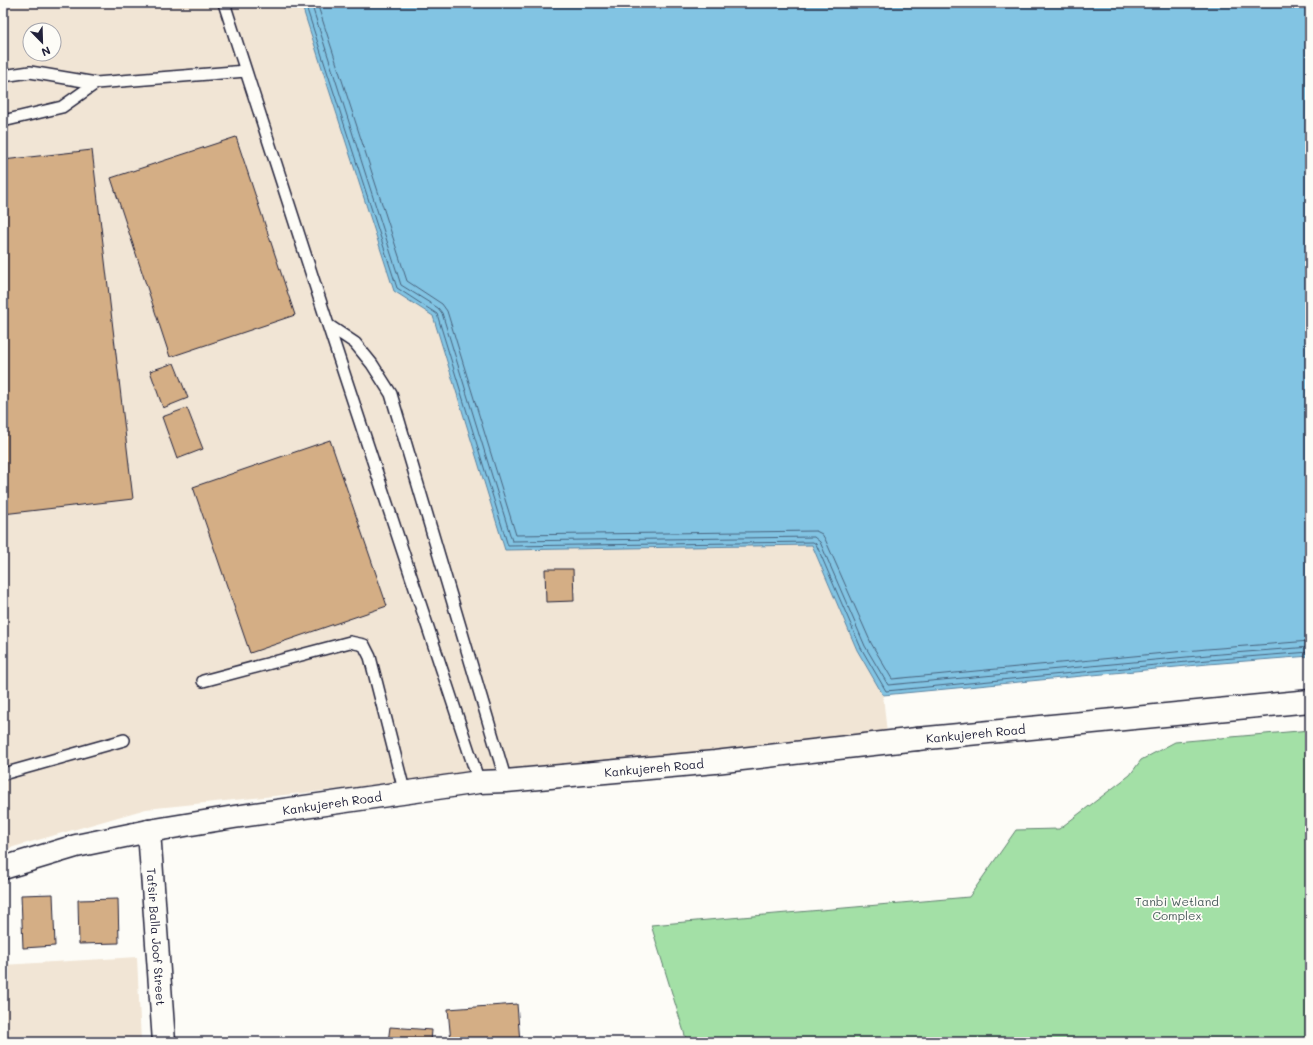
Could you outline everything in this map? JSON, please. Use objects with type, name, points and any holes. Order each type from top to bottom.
[{"type":"street","name":"Kankujereh Road","points":[[3,868],[76,846],[149,831],[479,782],[506,781],[715,762],[917,739],[1310,701]]},
{"type":"street","name":"Tafsir Balla Joof Street","points":[[149,831],[164,1042]]},
{"type":"lane","points":[[224,3],[328,325],[479,782]]},
{"type":"lane","points":[[3,76],[30,72],[96,83],[246,71]]},
{"type":"lane","points":[[3,121],[62,106],[96,83]]},
{"type":"lane","points":[[328,325],[355,344],[372,364],[391,394],[506,781]]},
{"type":"lane","points":[[203,681],[350,642],[364,645],[370,657],[404,794]]},
{"type":"lane","points":[[3,774],[124,740]]},
{"type":"shaded area","points":[[3,3],[301,3],[394,291],[433,316],[505,550],[812,545],[857,650],[883,695],[887,734],[146,809],[3,850]]},
{"type":"shaded area","points":[[137,957],[141,1042],[3,1042],[3,965]]},
{"type":"green space","name":"Tanbi Wetland Complex","points":[[1310,730],[1310,1042],[687,1042],[651,925],[969,897],[1016,830],[1059,829],[1130,775],[1141,760],[1175,742]]},
{"type":"water","points":[[301,3],[1310,3],[1310,656],[1208,664],[883,695],[857,650],[812,545],[505,550],[433,316],[394,291]]},
{"type":"building","points":[[236,137],[295,315],[170,357],[111,178]]},
{"type":"building","points":[[92,150],[133,499],[3,514],[3,160]]},
{"type":"building","points":[[174,363],[188,398],[163,408],[150,371]]},
{"type":"building","points":[[187,408],[203,449],[177,459],[162,417]]},
{"type":"building","points":[[330,440],[387,606],[250,653],[193,487]]},
{"type":"building","points":[[545,569],[573,569],[574,601],[546,602]]},
{"type":"building","points":[[53,894],[55,946],[23,948],[21,895]]},
{"type":"building","points":[[118,899],[119,943],[79,944],[78,900]]},
{"type":"building","points":[[517,1004],[520,1042],[451,1042],[448,1009]]},
{"type":"building","points":[[390,1027],[432,1030],[431,1042],[388,1042]]}]
